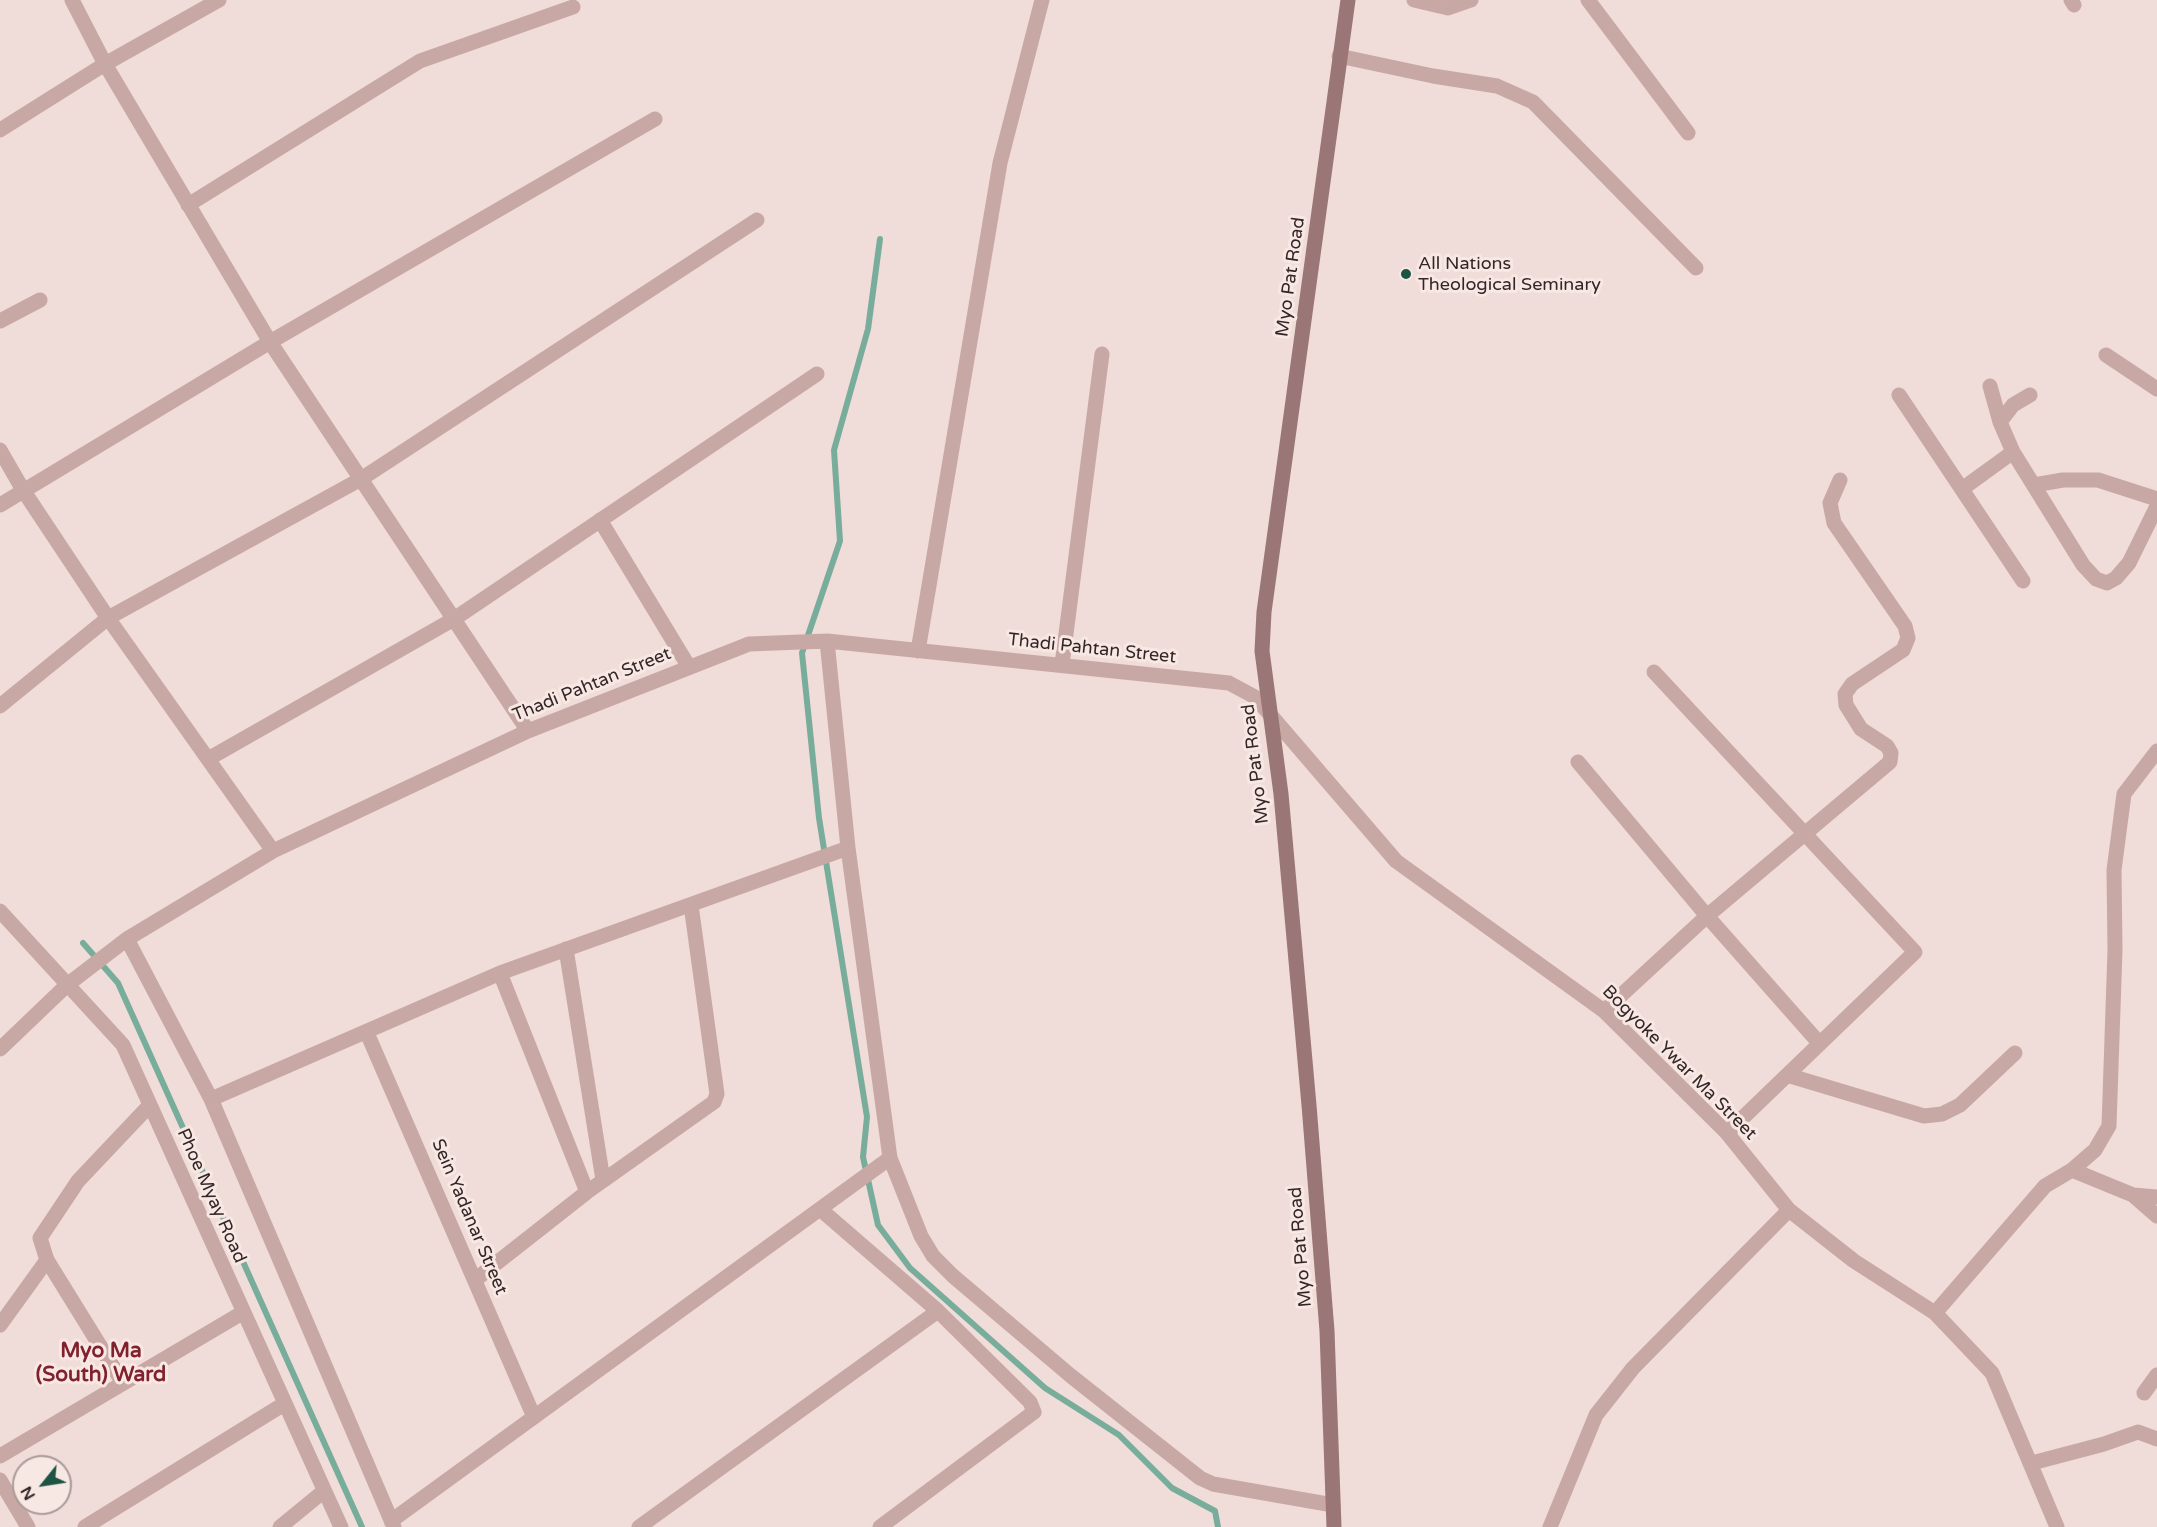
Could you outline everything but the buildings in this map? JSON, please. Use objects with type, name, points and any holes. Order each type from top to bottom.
[{"type":"main road","name":"Myo Pat Road","points":[[1334,1527],[1327,1331],[1310,1105],[1281,794],[1262,651],[1264,612],[1348,0]]},
{"type":"street","points":[[72,0],[105,64],[270,342],[528,731]]},
{"type":"street","points":[[0,130],[105,64],[219,0]]},
{"type":"street","points":[[918,651],[1000,163],[1042,0]]},
{"type":"street","points":[[1414,0],[1448,8],[1471,0]]},
{"type":"street","points":[[1588,0],[1688,133]]},
{"type":"street","points":[[189,205],[420,61],[573,7]]},
{"type":"street","points":[[1339,56],[1433,76],[1497,86],[1533,102],[1696,268]]},
{"type":"street","points":[[0,505],[270,342],[656,119]]},
{"type":"street","points":[[0,706],[108,618],[361,479],[757,220]]},
{"type":"street","points":[[0,321],[40,300]]},
{"type":"street","points":[[1062,665],[1102,354]]},
{"type":"street","points":[[2106,356],[2157,389]]},
{"type":"street","points":[[208,759],[454,619],[817,374]]},
{"type":"street","points":[[1990,386],[2000,422],[2013,452],[2084,565],[2096,579],[2107,583],[2116,578],[2129,563],[2157,506]]},
{"type":"street","points":[[1899,395],[2023,581]]},
{"type":"street","points":[[2000,422],[2013,405],[2030,395]]},
{"type":"street","points":[[0,450],[23,490],[108,618],[273,851]]},
{"type":"street","points":[[1962,489],[2013,452]]},
{"type":"street","points":[[1604,1011],[1707,916],[1890,762],[1891,753],[1887,746],[1861,729],[1846,705],[1845,694],[1852,684],[1903,650],[1908,638],[1905,626],[1834,523],[1830,503],[1840,480]]},
{"type":"street","points":[[2034,486],[2063,480],[2098,480],[2157,499]]},
{"type":"street","points":[[600,520],[689,667]]},
{"type":"street","points":[[827,641],[848,848],[890,1158],[921,1236],[933,1256],[1071,1376],[1200,1478],[1213,1484],[1333,1505]]},
{"type":"street","name":"Thadi Pahtan Street","points":[[0,1049],[67,985],[127,939],[273,851],[528,731],[749,644],[827,641],[1229,683],[1256,697],[1270,715]]},
{"type":"street","points":[[1654,672],[1915,952],[1727,1133]]},
{"type":"street","name":"Bogyoke Ywar Ma Street","points":[[1270,715],[1396,861],[1604,1011],[1727,1133],[1789,1210],[1854,1261],[1935,1313],[1992,1374],[2032,1463],[2057,1527]]},
{"type":"street","points":[[1935,1313],[2045,1186],[2072,1170],[2095,1150],[2109,1126],[2115,950],[2114,870],[2124,794],[2157,751]]},
{"type":"street","points":[[1578,762],[1707,916],[1820,1044]]},
{"type":"street","points":[[211,1100],[500,973],[848,848]]},
{"type":"street","points":[[474,1280],[603,1180],[714,1102],[717,1094],[692,905]]},
{"type":"street","name":"Phoe Myay Road","points":[[0,911],[123,1045],[242,1313],[341,1527]]},
{"type":"street","points":[[127,939],[211,1100],[392,1524],[534,1417],[890,1158]]},
{"type":"street","points":[[566,949],[603,1180]]},
{"type":"street","points":[[500,973],[587,1192]]},
{"type":"street","name":"Sein Yadanar Street","points":[[367,1033],[534,1417]]},
{"type":"street","points":[[1787,1075],[1924,1116],[1942,1114],[1960,1105],[2015,1053]]},
{"type":"street","points":[[123,1383],[47,1260],[40,1238],[78,1181],[149,1106]]},
{"type":"street","points":[[2072,1170],[2133,1195],[2157,1197]]},
{"type":"street","points":[[2133,1195],[2157,1216]]},
{"type":"street","points":[[820,1209],[938,1311],[1030,1402],[1034,1412],[880,1527]]},
{"type":"street","points":[[1550,1527],[1596,1415],[1633,1368],[1789,1210]]},
{"type":"street","points":[[0,1325],[47,1260]]},
{"type":"street","points":[[639,1527],[938,1311]]},
{"type":"street","points":[[0,1456],[242,1313]]},
{"type":"street","points":[[2144,1393],[2157,1376]]},
{"type":"street","points":[[85,1527],[284,1404]]},
{"type":"street","points":[[2032,1463],[2104,1444],[2138,1432],[2157,1439]]},
{"type":"street","points":[[0,1480],[28,1527]]},
{"type":"street","points":[[280,1527],[324,1491]]},
{"type":"waterway","points":[[880,239],[868,329],[834,450],[840,541],[802,653],[819,818],[867,1117],[863,1157],[878,1225],[910,1268],[1045,1388],[1119,1435],[1172,1488],[1215,1511],[1218,1527]]},
{"type":"waterway","points":[[83,943],[118,983],[362,1527]]},
{"type":"place","name":"All Nations Theological Seminary","points":[[1406,274]]},
{"type":"district","name":"Myo Ma (South) Ward","points":[[101,1363]]}]
